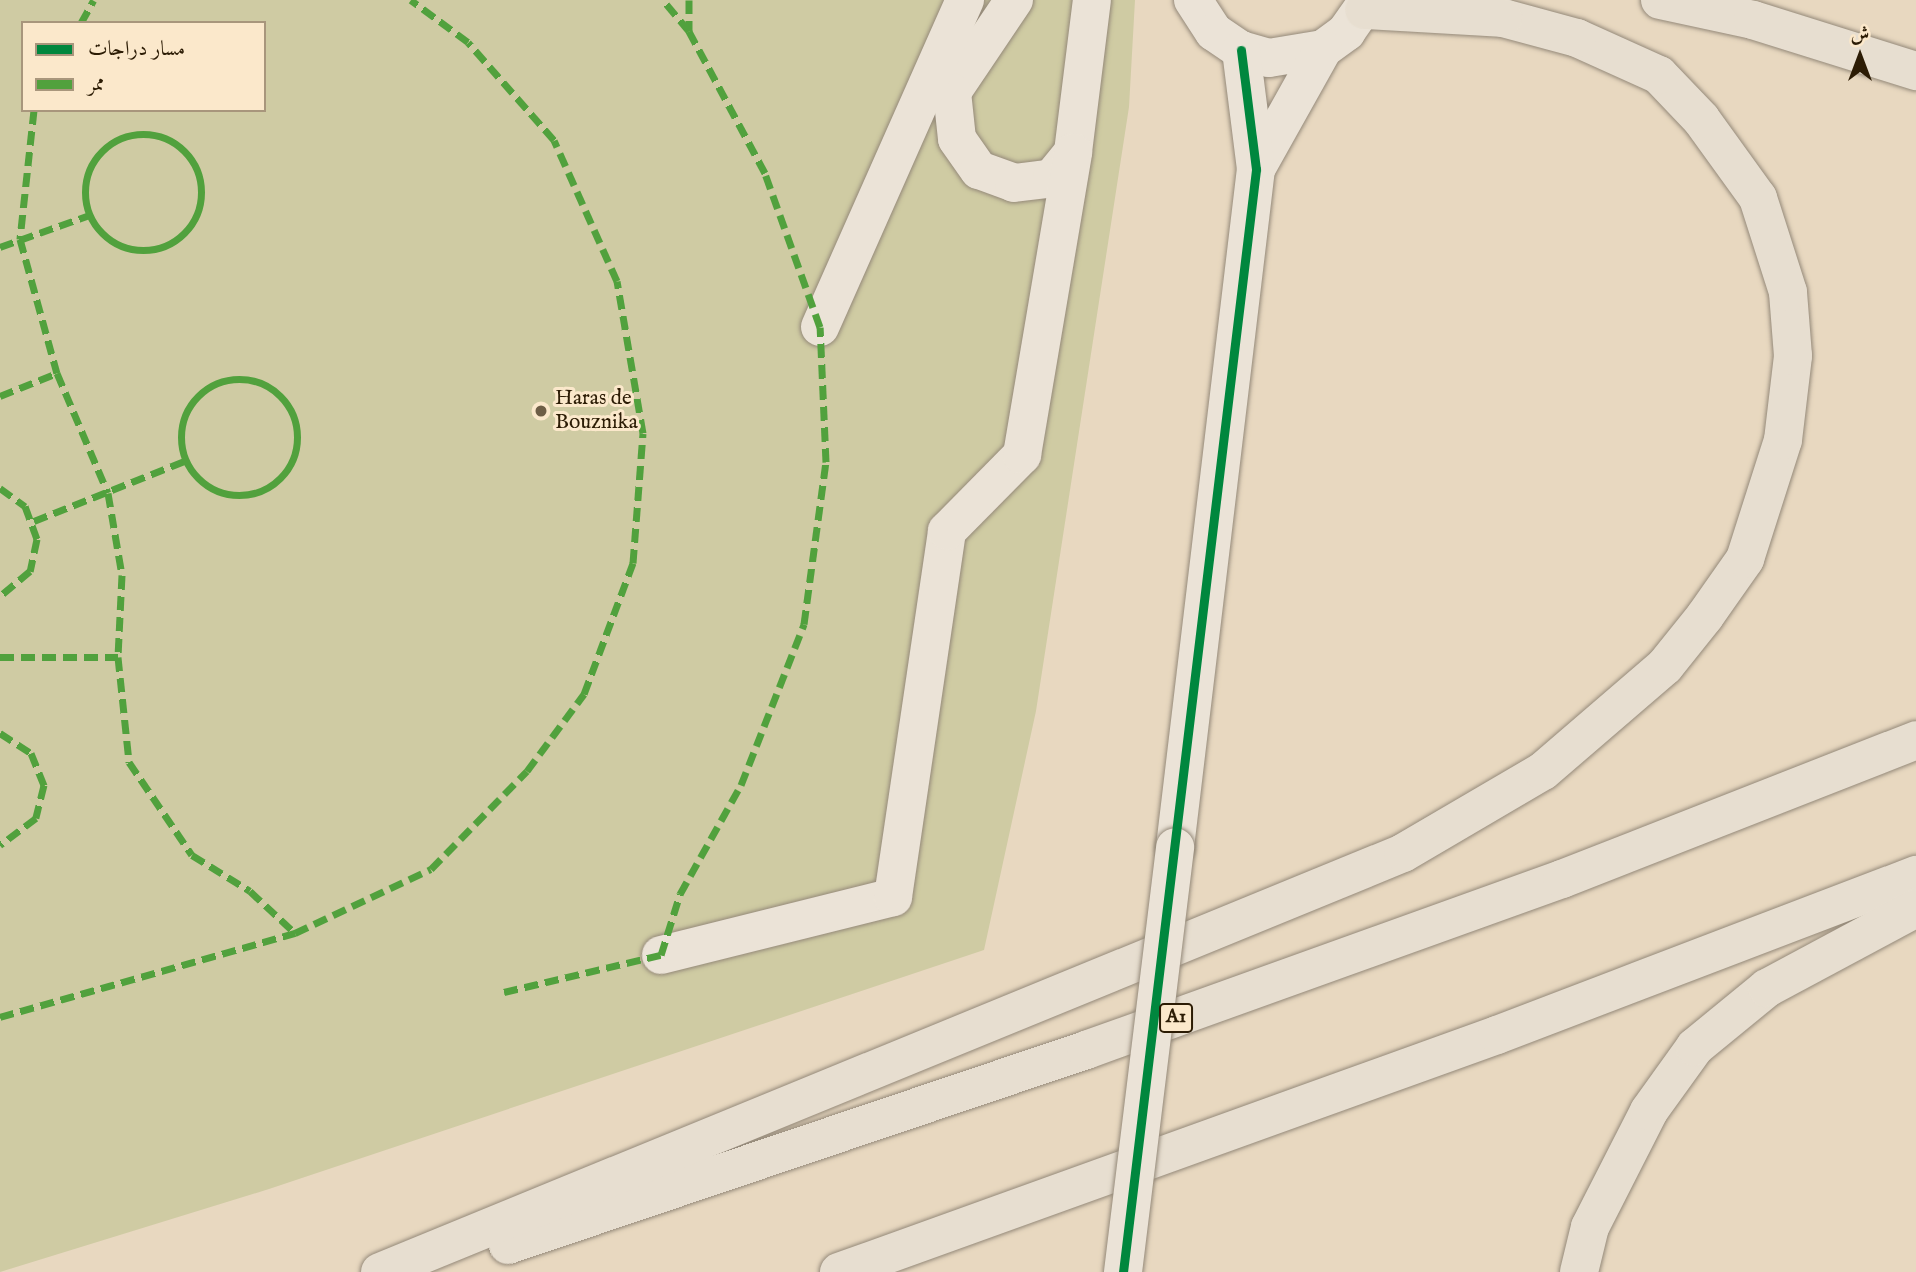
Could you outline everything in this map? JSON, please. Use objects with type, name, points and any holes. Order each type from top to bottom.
[{"type":"highway","points":[[1660,0],[1753,20],[1916,71]]},
{"type":"highway","points":[[380,1272],[1403,853],[1544,772],[1665,666],[1705,616],[1745,559],[1769,494],[1787,404],[1793,356],[1788,292],[1758,198],[1701,119],[1659,75],[1577,38],[1503,18],[1366,5]]},
{"type":"highway","name":"A1","points":[[428,1272],[1112,1041],[1562,879],[1916,740]]},
{"type":"highway","points":[[839,1272],[1497,1035],[1916,875]]},
{"type":"highway","points":[[1578,1272],[1590,1227],[1649,1111],[1695,1047],[1767,988],[1916,908]]},
{"type":"street","points":[[820,327],[965,0]]},
{"type":"street","points":[[1014,0],[952,92],[957,139],[979,170],[1014,183],[1052,178],[1073,152]]},
{"type":"street","points":[[660,955],[893,897],[947,531],[1022,455],[1073,152],[1092,0]]},
{"type":"street","points":[[1193,0],[1214,32],[1241,50],[1297,57],[1324,49]]},
{"type":"street","points":[[1256,169],[1324,49],[1366,5]]},
{"type":"street","points":[[1124,1272],[1256,169],[1241,50]]},
{"type":"shaded area","name":"Haras de Bouznika","points":[[0,0],[1135,0],[1129,107],[1036,711],[984,950],[269,1189],[0,1272]]},
{"type":"marked path","points":[[82,21],[94,0]]},
{"type":"marked path","points":[[0,1017],[295,933],[431,869],[527,771],[584,694],[633,563],[643,433],[617,281],[554,140],[468,42],[411,0]]},
{"type":"marked path","points":[[504,992],[661,955],[680,894],[741,785],[804,624],[826,462],[820,327],[765,173],[689,31],[663,0]]},
{"type":"marked path","points":[[689,0],[689,31]]},
{"type":"marked path","points":[[34,112],[20,239],[57,373],[108,493],[122,575],[118,657],[129,762],[192,855],[250,891],[295,933]]},
{"type":"marked path","points":[[143,134],[165,139],[184,151],[196,170],[201,192],[196,214],[184,233],[165,245],[143,250],[121,245],[102,233],[90,214],[85,192],[90,170],[102,151],[121,139],[143,134]]},
{"type":"marked path","points":[[0,247],[90,215]]},
{"type":"marked path","points":[[0,396],[57,373]]},
{"type":"marked path","points":[[239,379],[261,384],[280,396],[292,415],[297,437],[292,459],[280,478],[261,490],[239,495],[217,490],[198,478],[186,459],[181,437],[186,415],[198,396],[217,384],[239,379]]},
{"type":"marked path","points":[[34,521],[185,461]]},
{"type":"marked path","points":[[0,488],[25,506],[37,539],[30,571],[0,596]]},
{"type":"marked path","points":[[0,657],[118,657]]},
{"type":"marked path","points":[[0,733],[31,753],[44,785],[36,818],[0,845]]},
{"type":"cycle path","points":[[1123,1272],[1256,169],[1241,50]]},
{"type":"place","name":"Haras de Bouznika","points":[[541,411]]}]
